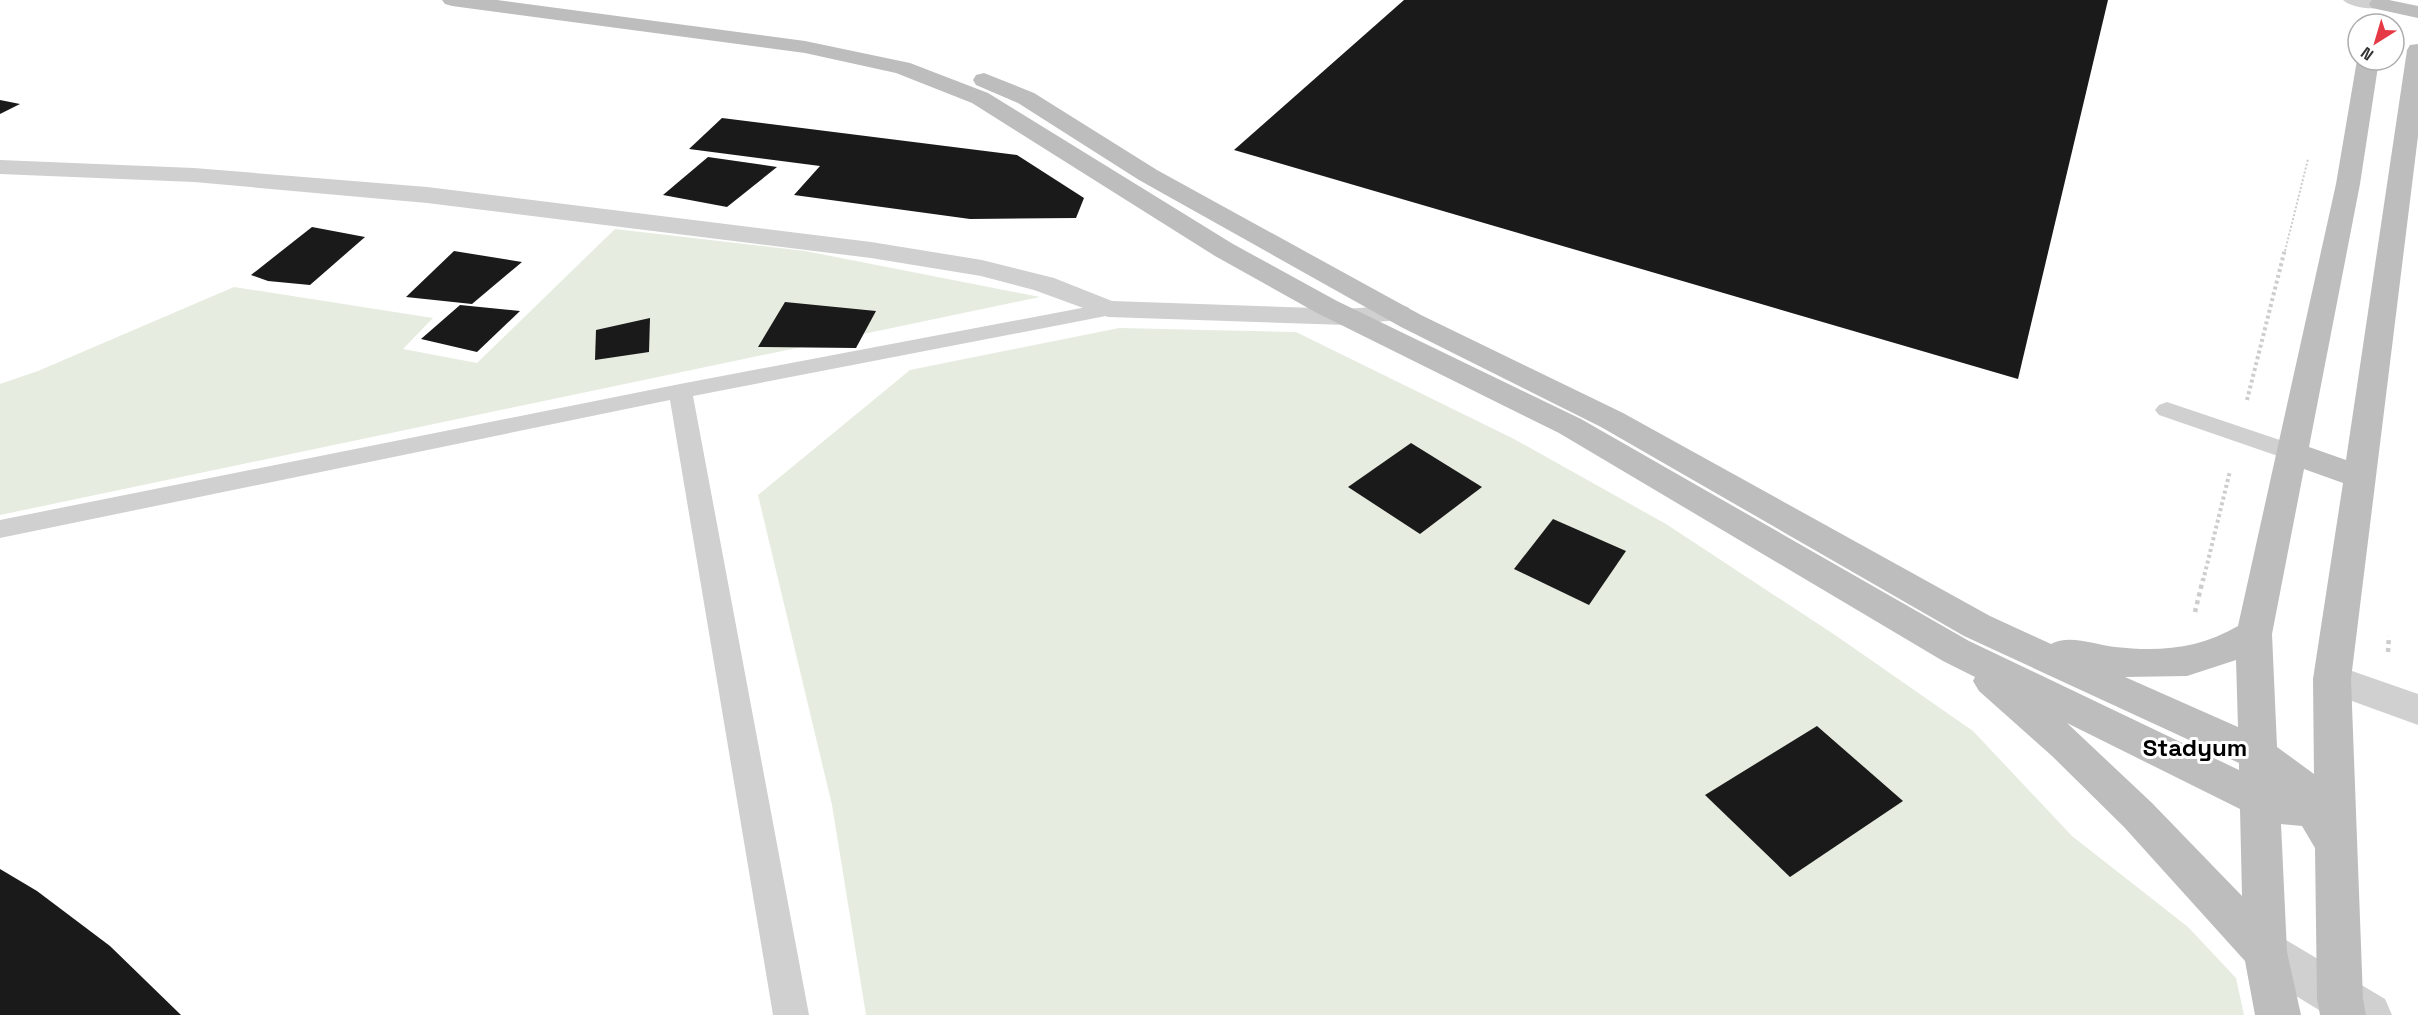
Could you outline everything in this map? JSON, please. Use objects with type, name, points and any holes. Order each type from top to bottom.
[{"type":"main road","points":[[452,0],[806,47],[902,68],[980,98],[1214,244],[1346,317],[1570,426],[1966,638],[2259,799],[2288,809],[2324,799]]},
{"type":"main road","points":[[584,0],[855,36],[938,60],[1026,98],[1148,175],[1398,313],[1612,420],[1966,638],[2258,754],[2300,785],[2324,799]]},
{"type":"main road","points":[[2378,9],[2418,12]]},
{"type":"main road","points":[[2350,1010],[2335,844],[2324,799],[2332,679],[2418,50]]},
{"type":"main road","points":[[2278,1015],[2265,952],[2254,634],[2348,183],[2366,72]]},
{"type":"main road","points":[[2292,453],[2360,477]]},
{"type":"main road","points":[[1966,638],[2052,650],[2104,661],[2158,665],[2232,650],[2254,634]]},
{"type":"main road","points":[[1966,638],[2066,746],[2138,815],[2265,952]]},
{"type":"street","points":[[0,167],[194,175],[427,195],[860,248],[982,268],[1044,284],[1107,309],[1346,317],[1398,313]]},
{"type":"street","points":[[2332,679],[2418,710]]},
{"type":"street","points":[[2265,952],[2350,1010]]},
{"type":"lane","points":[[2351,0],[2378,9]]},
{"type":"lane","points":[[0,529],[680,391],[1107,309]]},
{"type":"lane","points":[[680,391],[791,1015]]},
{"type":"lane","points":[[2167,410],[2292,453]]},
{"type":"path","points":[[2195,612],[2310,149]]},
{"type":"shaded area","points":[[615,229],[805,251],[1040,297],[0,515],[0,384],[38,371],[234,287],[433,318],[403,349],[477,363]]},
{"type":"shaded area","points":[[1119,328],[1296,332],[1514,439],[1666,524],[1835,635],[1973,731],[2072,836],[2188,927],[2236,978],[2244,1015],[866,1015],[832,805],[758,495],[910,370]]},
{"type":"building","points":[[1404,0],[2108,0],[2018,379],[1234,150]]},
{"type":"building","points":[[0,100],[20,104],[0,114]]},
{"type":"building","points":[[722,118],[1017,155],[1084,198],[1076,218],[970,219],[794,195],[820,166],[689,149]]},
{"type":"building","points":[[708,157],[777,167],[727,207],[663,195]]},
{"type":"building","points":[[312,227],[365,237],[310,285],[268,281],[251,275]]},
{"type":"building","points":[[454,251],[522,262],[472,304],[406,297]]},
{"type":"building","points":[[785,302],[876,311],[856,348],[758,347]]},
{"type":"building","points":[[460,305],[520,311],[477,352],[421,339]]},
{"type":"building","points":[[650,318],[649,352],[595,360],[596,330]]},
{"type":"building","points":[[1411,443],[1482,487],[1420,534],[1348,487]]},
{"type":"building","points":[[1553,519],[1626,551],[1589,605],[1514,569]]},
{"type":"building","points":[[1817,726],[1903,801],[1790,877],[1705,795]]},
{"type":"building","points":[[0,869],[37,891],[110,946],[181,1015],[0,1015]]},
{"type":"district","name":"Stadyum","points":[[2195,748]]}]
